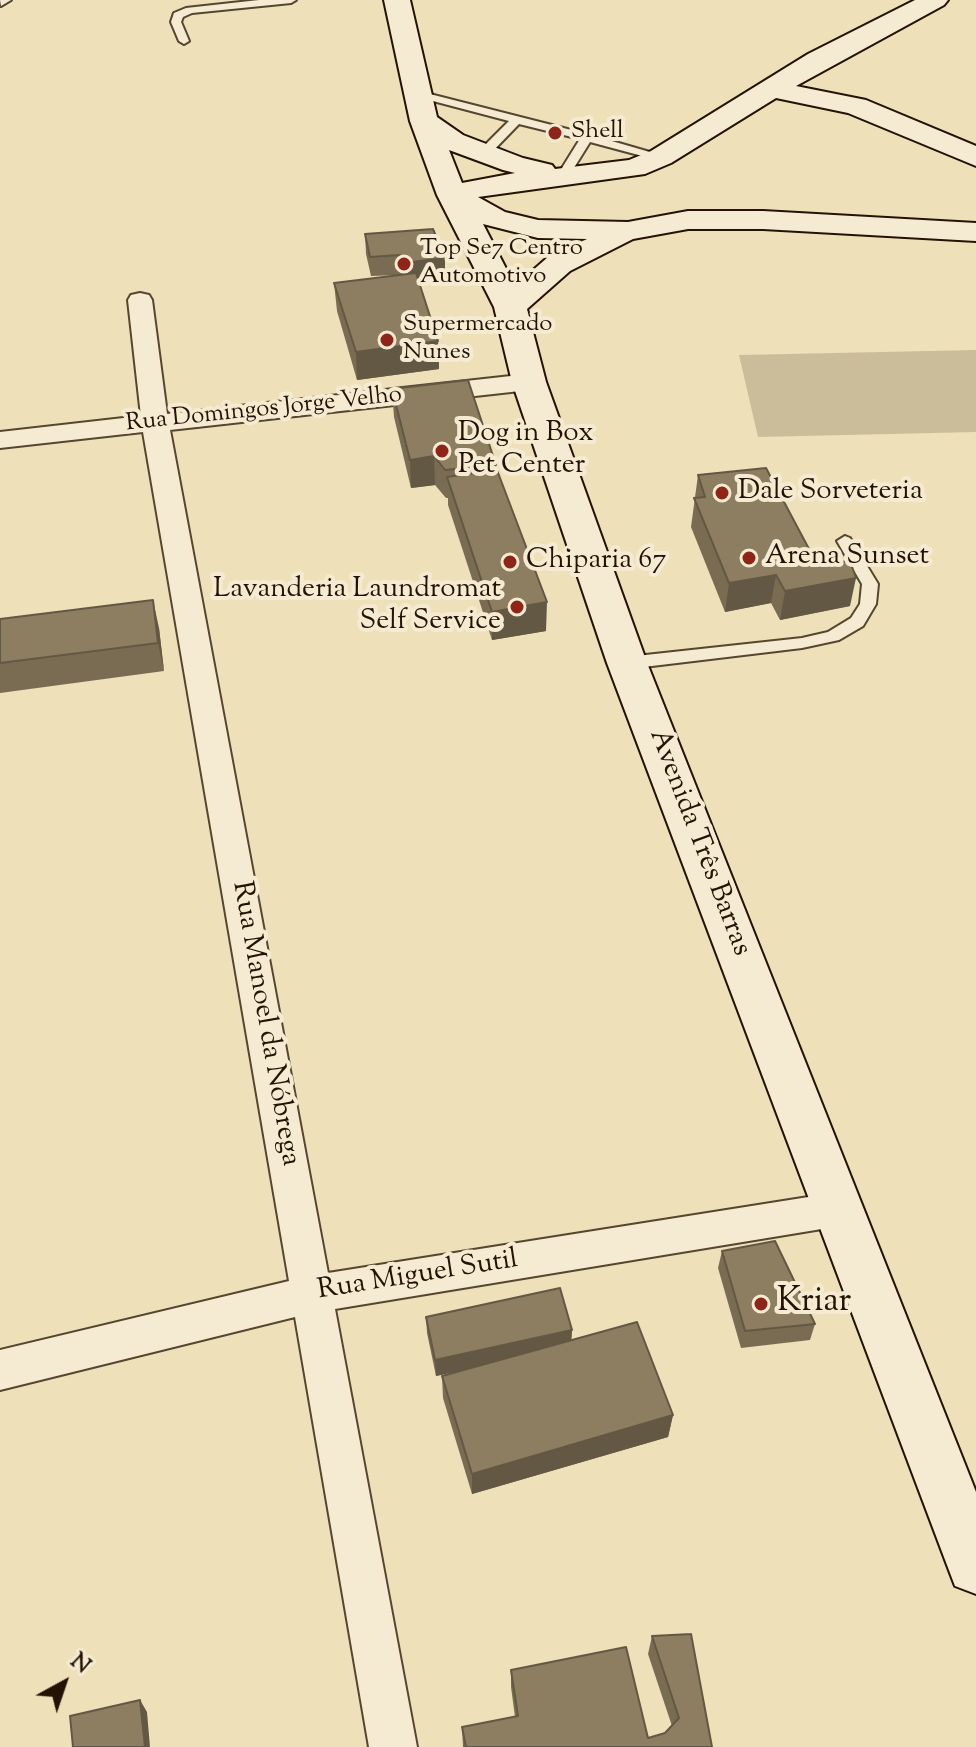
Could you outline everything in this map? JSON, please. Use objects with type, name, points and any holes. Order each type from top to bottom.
[{"type":"main road","name":"Avenida Três Barras","points":[[397,0],[421,108],[452,195],[510,307],[529,382],[627,663],[976,1565]]},
{"type":"main road","points":[[452,195],[491,185],[635,168],[661,157],[818,60],[935,0]]},
{"type":"main road","points":[[818,60],[820,70],[834,89],[856,106]]},
{"type":"main road","points":[[771,89],[856,106],[976,157]]},
{"type":"main road","points":[[421,108],[453,141],[513,164],[563,176]]},
{"type":"main road","points":[[603,172],[584,190],[585,206],[609,225],[628,231]]},
{"type":"main road","points":[[452,195],[495,219],[538,229],[628,231],[688,220],[718,220],[976,232]]},
{"type":"main road","points":[[510,307],[559,264],[628,231]]},
{"type":"street","name":"Rua Manoel da Nóbrega","points":[[140,300],[155,423],[393,1747]]},
{"type":"street","name":"Rua Domingos Jorge Velho","points":[[0,440],[529,382]]},
{"type":"street","name":"Rua Miguel Sutil","points":[[0,1370],[312,1294],[840,1209]]},
{"type":"lane","points":[[184,41],[176,22],[178,15],[190,10],[291,0]]},
{"type":"lane","points":[[421,108],[517,119],[661,157]]},
{"type":"lane","points":[[484,153],[517,119]]},
{"type":"lane","points":[[563,176],[587,137]]},
{"type":"lane","points":[[627,663],[802,643],[833,636],[857,622],[868,604],[870,584],[845,541]]},
{"type":"shaded area","points":[[976,350],[976,432],[758,437],[739,355]]},
{"type":"building","points":[[433,229],[445,258],[403,263],[400,255],[370,257],[365,234]]},
{"type":"building","points":[[416,273],[438,341],[356,352],[334,283]]},
{"type":"building","points":[[468,380],[496,465],[445,470],[434,456],[410,460],[392,389]]},
{"type":"building","points":[[766,468],[817,564],[850,561],[856,578],[785,591],[776,575],[729,583],[694,498],[705,497],[698,475]]},
{"type":"building","points":[[497,470],[547,602],[492,612],[447,477]]},
{"type":"building","points":[[153,600],[158,643],[0,663],[0,619]]},
{"type":"building","name":"Kriar","points":[[775,1241],[815,1324],[745,1331],[722,1251]]},
{"type":"building","points":[[560,1288],[572,1330],[435,1360],[426,1317]]},
{"type":"building","points":[[637,1322],[673,1415],[472,1474],[442,1376]]},
{"type":"building","points":[[691,1634],[712,1747],[466,1747],[462,1727],[518,1716],[511,1670],[626,1647],[648,1738],[665,1733],[679,1718],[652,1636]]},
{"type":"building","points":[[140,1700],[145,1747],[73,1747],[70,1716]]},
{"type":"place","name":"Shell","points":[[555,133]]},
{"type":"place","name":"Top Se7 Centro Automotivo","points":[[404,264]]},
{"type":"place","name":"Supermercado Nunes","points":[[387,340]]},
{"type":"place","name":"Dog in Box Pet Center","points":[[442,451]]},
{"type":"place","name":"Dale Sorveteria","points":[[722,493]]},
{"type":"place","name":"Arena Sunset","points":[[749,558]]},
{"type":"place","name":"Chiparia 67","points":[[510,562]]},
{"type":"place","name":"Lavanderia Laundromat Self Service","points":[[517,607]]},
{"type":"place","name":"Kriar","points":[[761,1304]]}]
